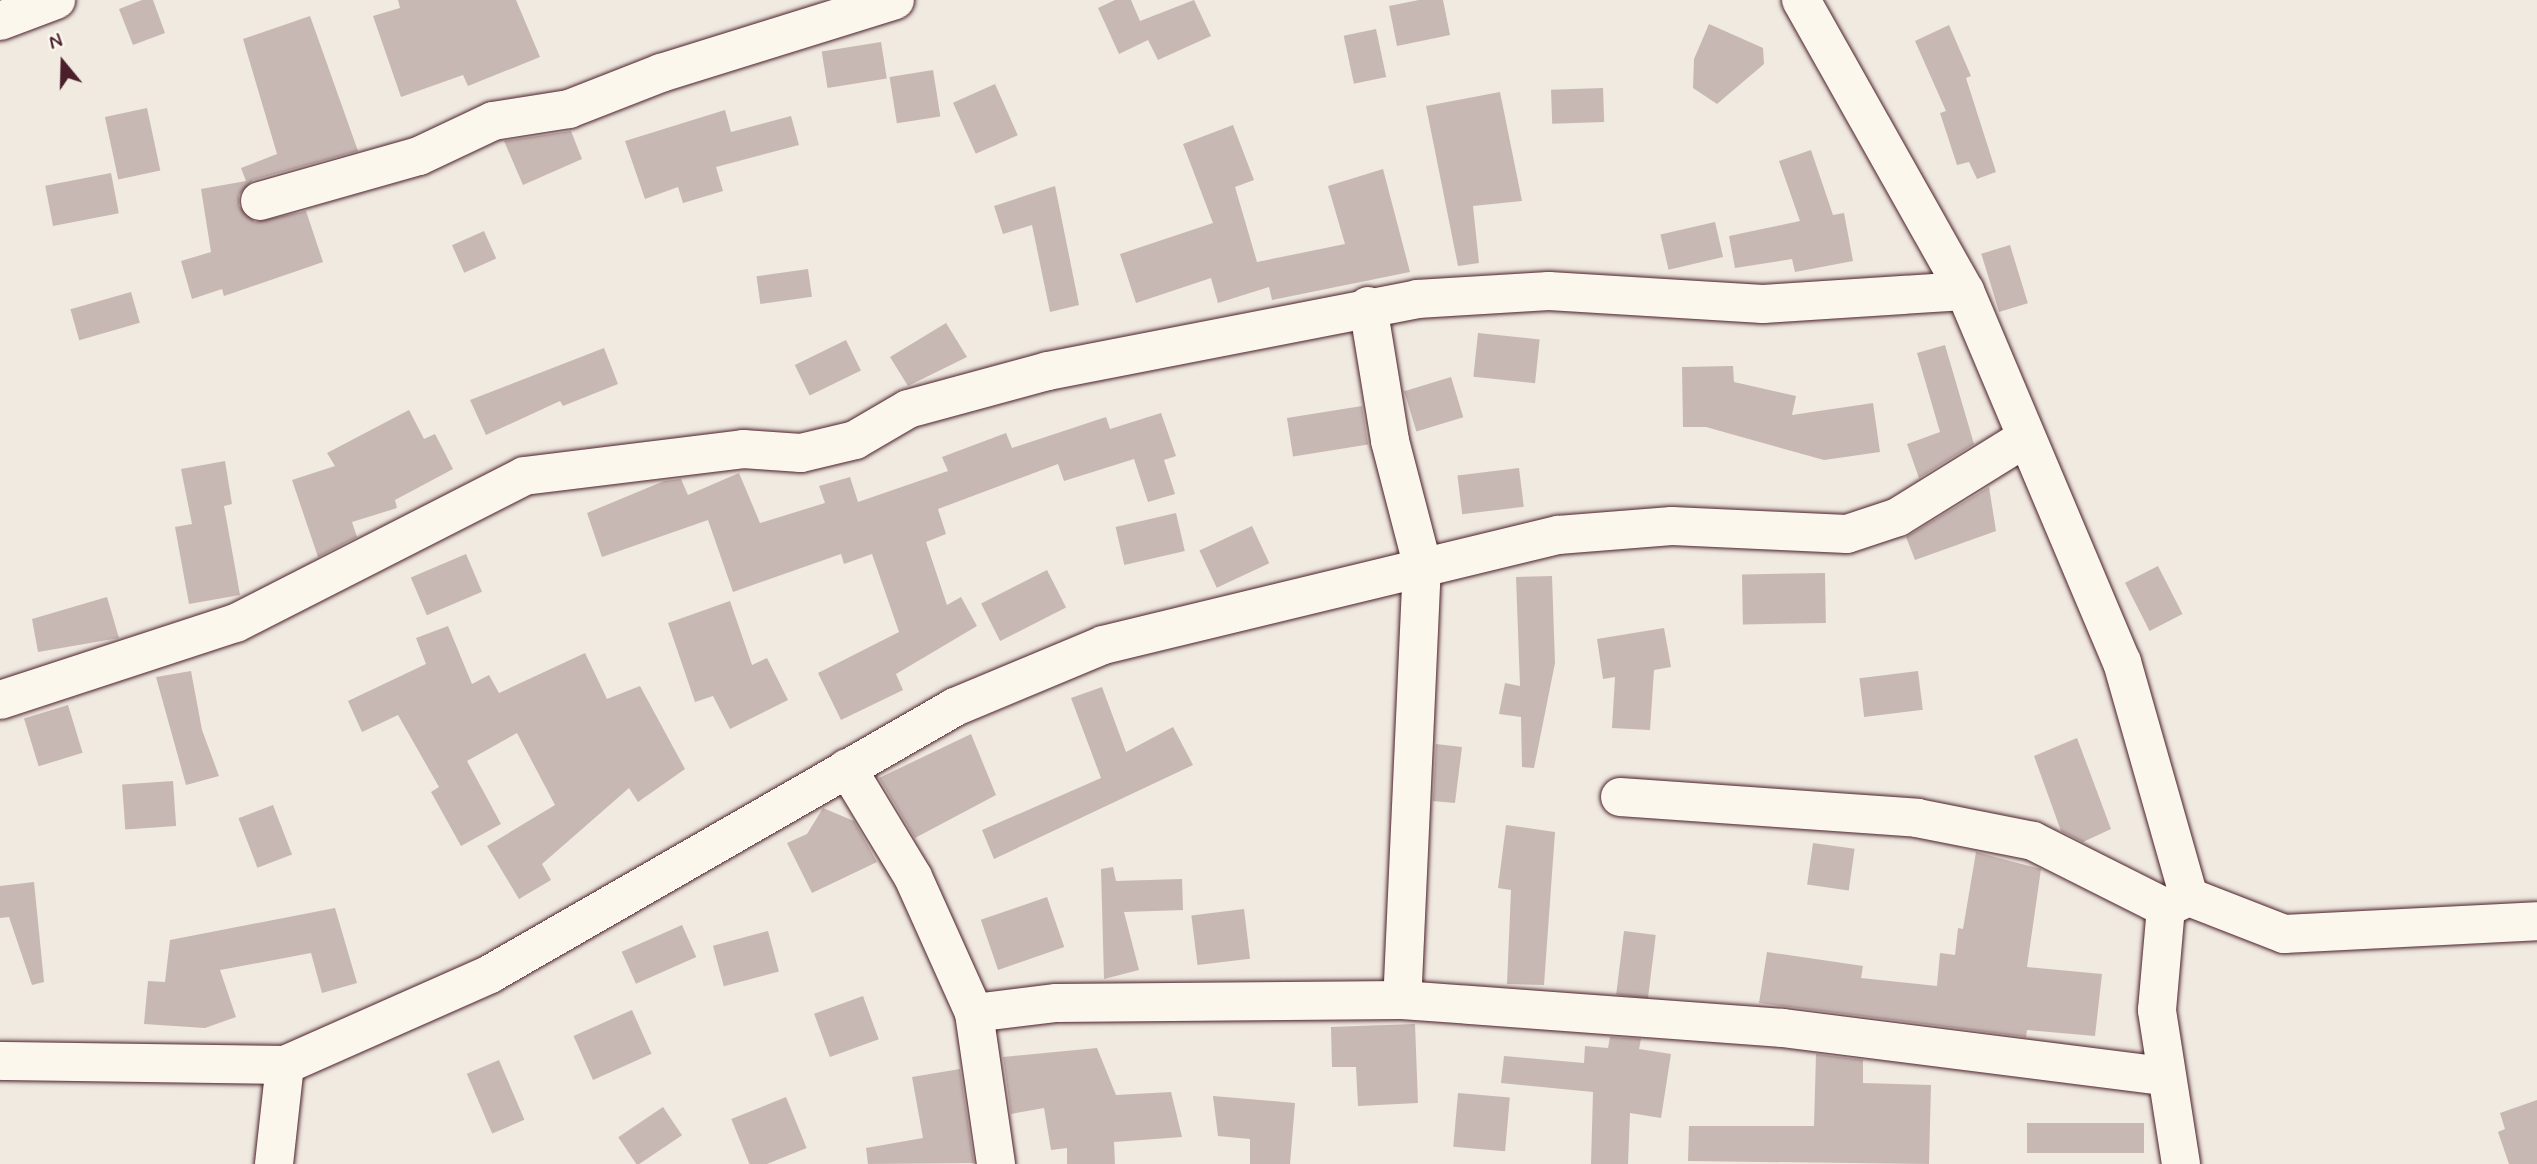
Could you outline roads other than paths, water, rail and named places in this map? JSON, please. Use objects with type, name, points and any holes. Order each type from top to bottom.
[{"type":"street","points":[[0,21],[56,0]]},
{"type":"street","points":[[260,201],[419,156],[493,121],[569,109],[660,73],[895,0]]},
{"type":"street","points":[[1801,0],[1965,291],[2024,439],[2122,662],[2177,902],[2157,1010],[2163,1076],[2181,1164]]},
{"type":"street","points":[[0,701],[236,623],[524,477],[743,449],[801,453],[855,440],[908,410],[1048,371],[1368,306],[1549,291],[1763,304],[1965,291]]},
{"type":"street","points":[[1368,306],[1390,440],[1422,564],[1402,1000]]},
{"type":"street","points":[[0,1061],[285,1065],[489,974],[955,707],[1103,645],[1422,564],[1558,535],[1672,526],[1847,534],[1898,517],[2024,439]]},
{"type":"street","points":[[847,768],[913,877],[974,1013],[996,1164]]},
{"type":"street","points":[[1620,797],[1813,807],[2033,841],[2177,902],[2284,934],[2537,921]]},
{"type":"street","points":[[974,1013],[1056,1003],[1402,1000],[1783,1028],[2163,1076]]},
{"type":"street","points":[[274,1164],[285,1065]]}]
